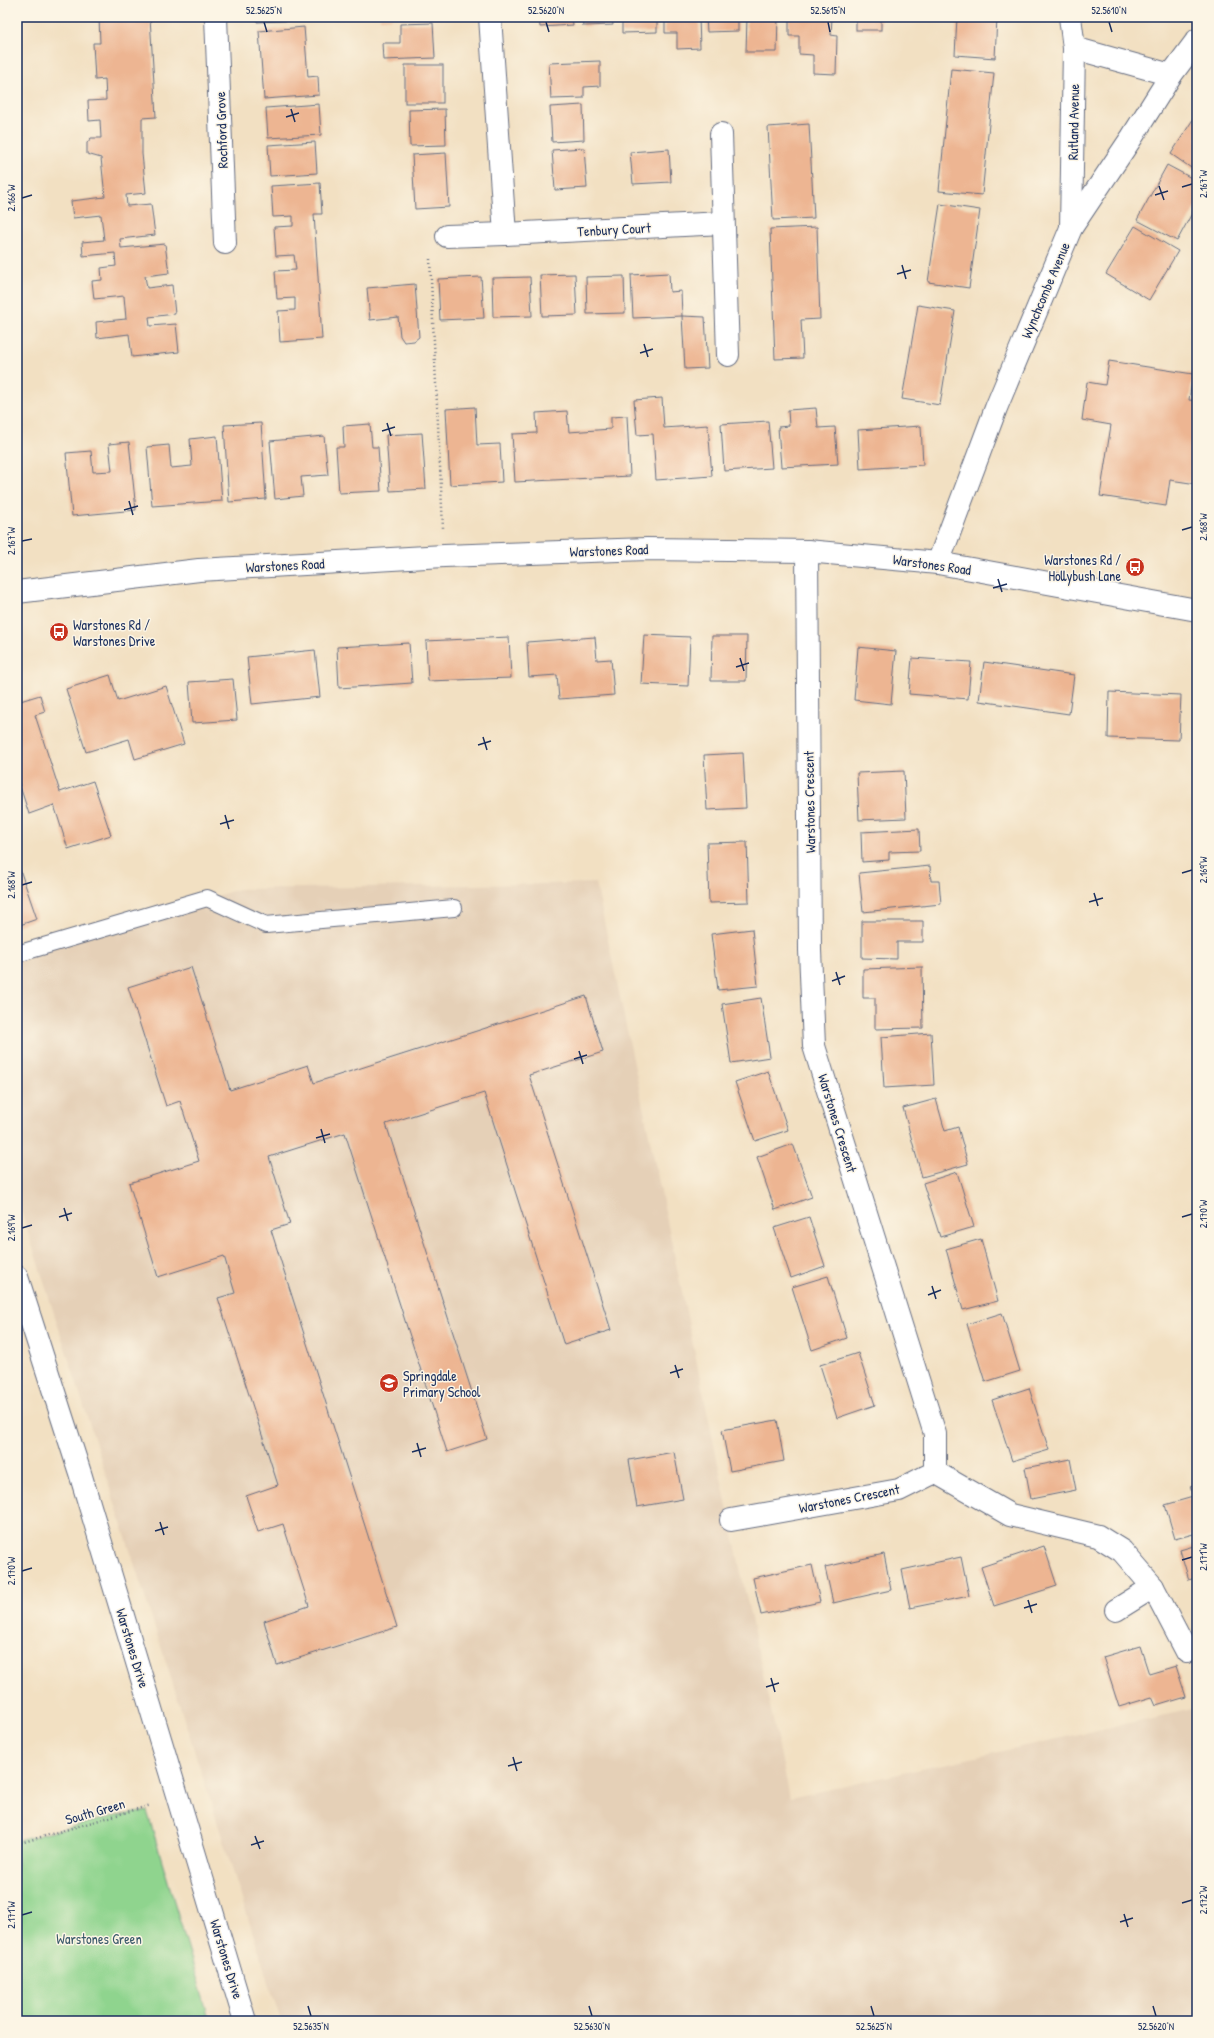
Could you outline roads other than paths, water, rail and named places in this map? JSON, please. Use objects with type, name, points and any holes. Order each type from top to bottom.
[{"type":"street","name":"Rochford Grove","points":[[216,17],[226,243]]},
{"type":"street","points":[[490,17],[505,234]]},
{"type":"street","name":"Rutland Avenue","points":[[1070,17],[1074,48],[1071,228]]},
{"type":"street","name":"Wynchcombe Avenue","points":[[938,563],[996,408],[1071,228],[1132,137],[1170,75],[1197,40]]},
{"type":"street","points":[[1074,48],[1170,75]]},
{"type":"street","points":[[721,134],[728,355]]},
{"type":"street","name":"Tenbury Court","points":[[447,236],[723,224]]},
{"type":"street","name":"Warstones Road","points":[[17,592],[198,570],[444,556],[647,549],[807,551],[938,563],[1197,610]]},
{"type":"street","name":"Warstones Crescent","points":[[731,1520],[899,1490],[935,1472],[935,1434],[814,1046],[810,950],[807,551]]},
{"type":"street","name":"Warstones Drive","points":[[17,1277],[80,1473],[245,2021]]},
{"type":"street","points":[[935,1472],[1010,1515],[1098,1536],[1122,1551],[1153,1588],[1188,1652]]},
{"type":"street","points":[[1116,1610],[1153,1588]]},
{"type":"lane","points":[[17,954],[207,898],[266,926],[454,908]]},
{"type":"place","name":"Warstones Rd / Hollybush Lane","points":[[1135,567]]},
{"type":"place","name":"Warstones Rd / Warstones Drive","points":[[59,632]]},
{"type":"place","name":"Springdale Primary School","points":[[389,1383]]},
{"type":"park label","name":"Warstones Green","points":[[99,1938]]}]
